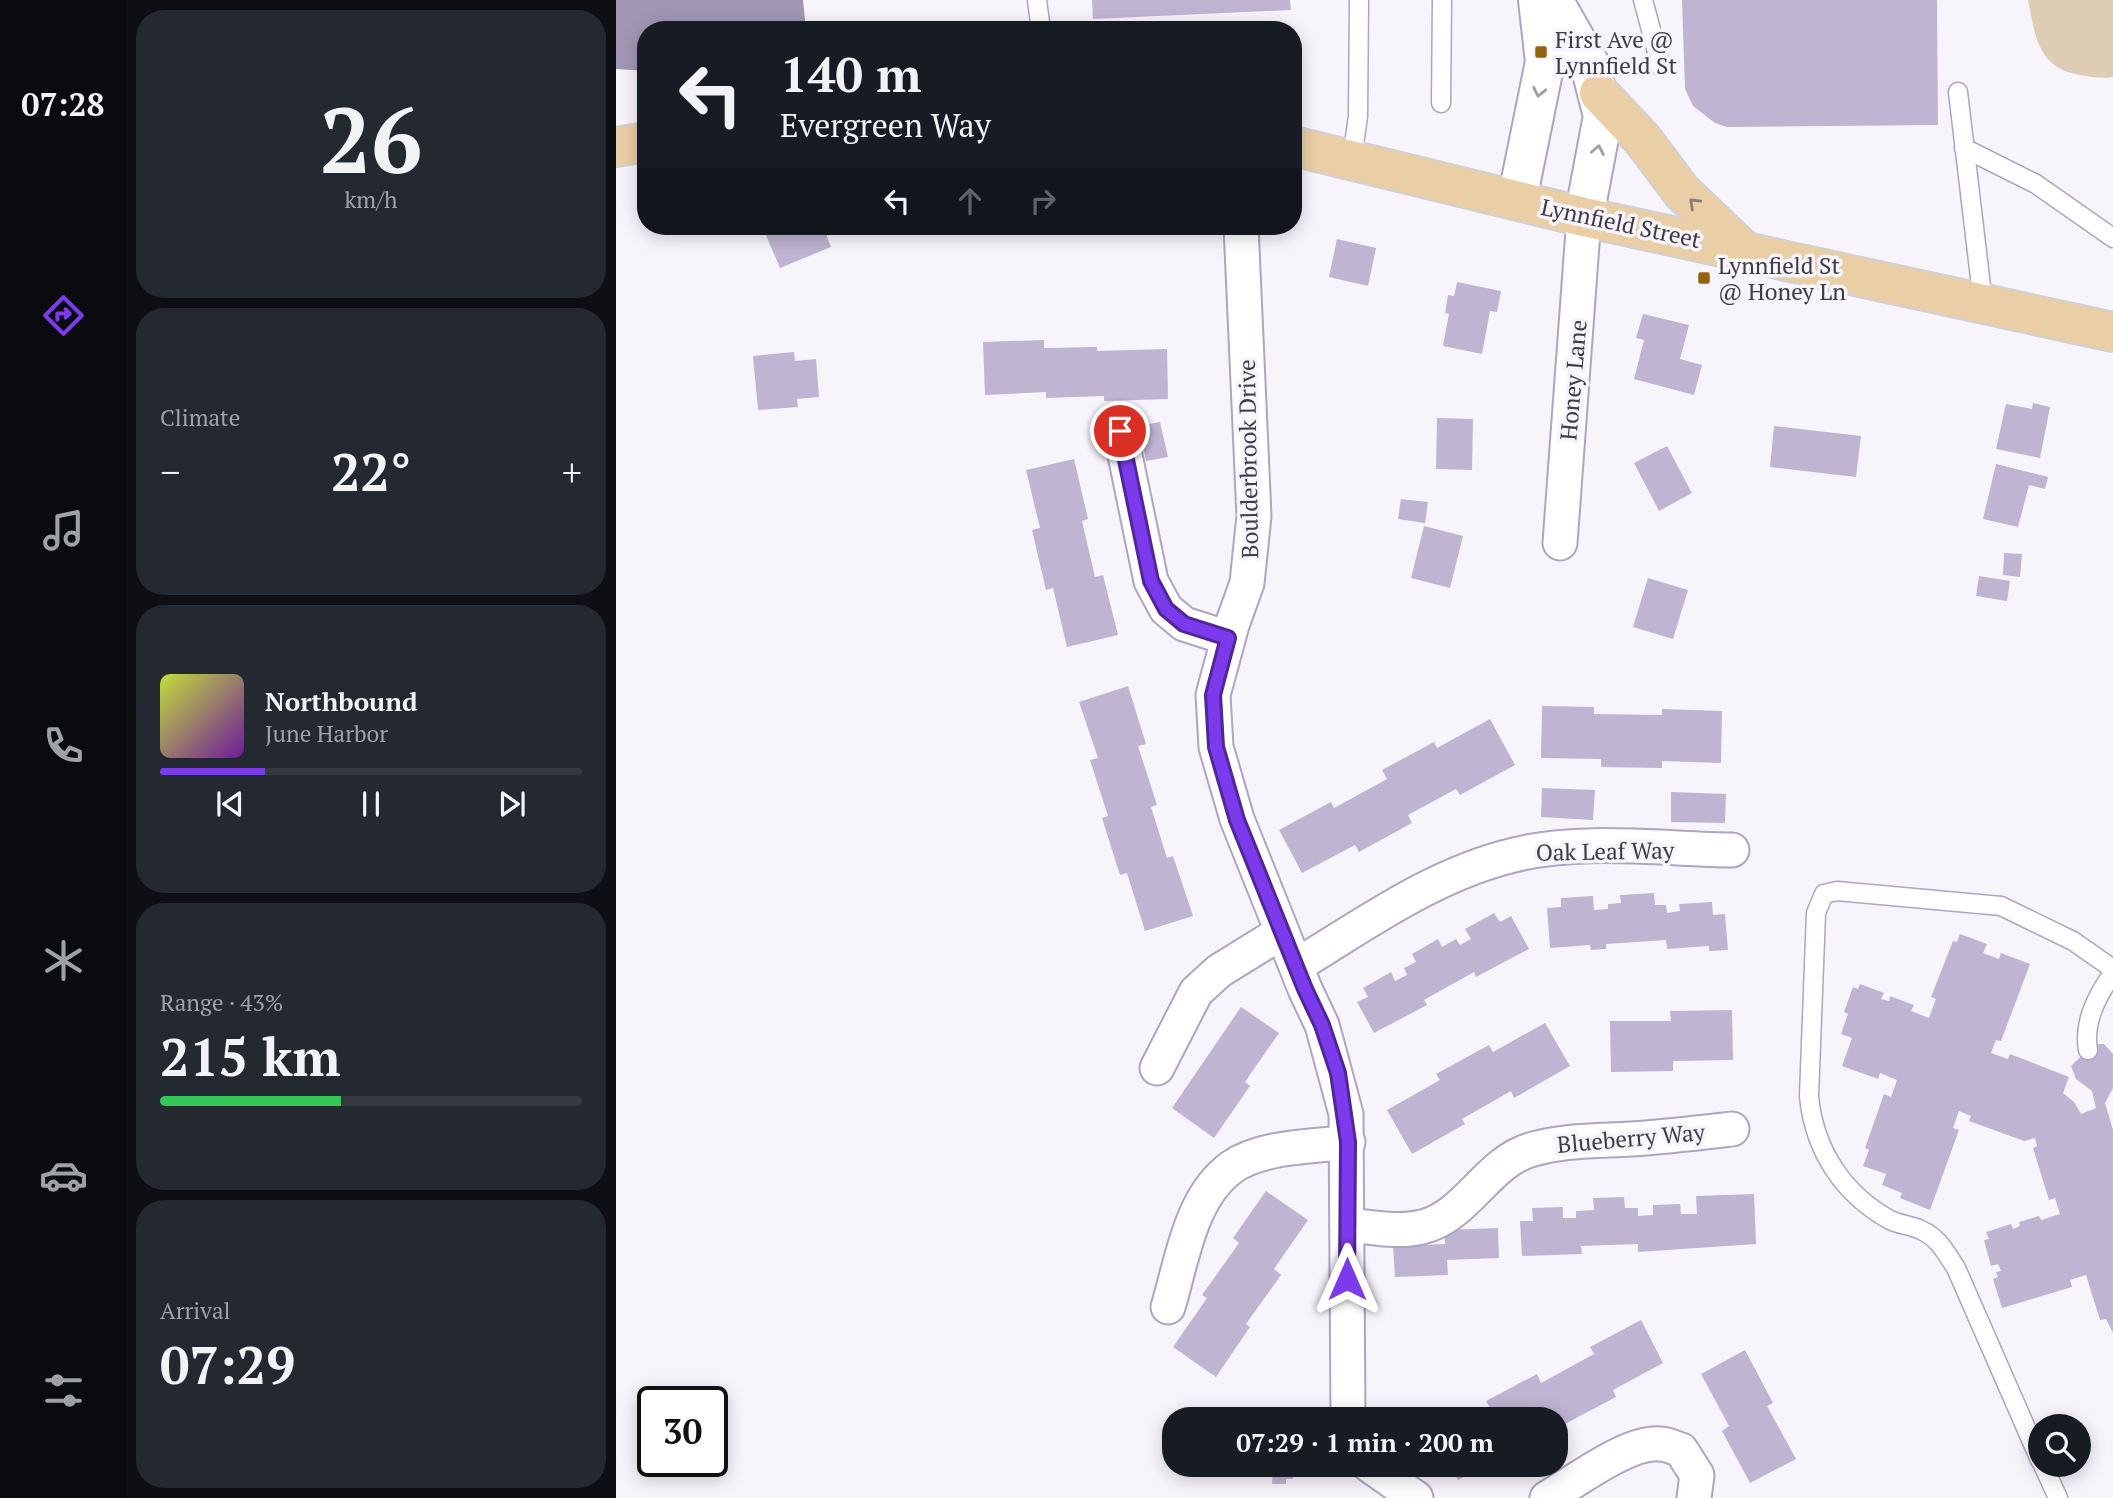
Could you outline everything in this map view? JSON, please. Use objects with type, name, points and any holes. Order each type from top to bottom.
[{"type":"main road","points":[[1599,93],[1643,140],[1682,192],[1743,250]]},
{"type":"main road","points":[[616,147],[637,144]]},
{"type":"main road","name":"Lynnfield Street","points":[[1302,148],[1584,217],[2113,332]]},
{"type":"street","points":[[1517,200],[1545,62],[1538,0]]},
{"type":"street","points":[[1553,0],[1590,65],[1599,93],[1601,130],[1584,217]]},
{"type":"street","name":"Honey Lane","points":[[1560,543],[1584,217]]},
{"type":"street","name":"Boulderbrook Drive","points":[[1241,235],[1254,516],[1247,583],[1228,638],[1213,695],[1216,747],[1237,820],[1322,1025],[1338,1073],[1348,1142],[1348,1407]]},
{"type":"street","points":[[1120,431],[1151,581],[1166,609],[1184,624],[1228,638]]},
{"type":"street","name":"Oak Leaf Way","points":[[1296,966],[1411,896],[1474,866],[1516,854],[1549,848],[1589,847],[1732,850]]},
{"type":"street","points":[[1157,1069],[1196,992],[1219,971],[1282,932]]},
{"type":"street","name":"Blueberry Way","points":[[1348,1225],[1397,1229],[1424,1227],[1446,1216],[1492,1172],[1526,1151],[1569,1140],[1652,1138],[1732,1129]]},
{"type":"street","points":[[1168,1307],[1203,1199],[1233,1166],[1285,1150],[1348,1142]]},
{"type":"street","points":[[1547,1498],[1609,1461],[1633,1450],[1659,1443],[1681,1450],[1687,1458],[1697,1475],[1694,1498]]},
{"type":"street","points":[[1386,1477],[1416,1498]]},
{"type":"lane","points":[[1037,0],[1040,21]]},
{"type":"lane","points":[[1352,159],[1358,116],[1359,0]]},
{"type":"lane","points":[[1441,103],[1442,0]]},
{"type":"lane","points":[[1643,0],[1661,67]]},
{"type":"lane","points":[[1958,92],[1983,303]]},
{"type":"lane","points":[[1964,148],[2036,184],[2113,238]]},
{"type":"lane","points":[[2028,1433],[1956,1268],[1940,1242],[1921,1230],[1893,1222],[1861,1202],[1835,1173],[1815,1131],[1808,1096],[1816,913],[1824,894],[1838,891],[2001,906],[2073,941],[2113,971],[2099,994],[2085,1034],[2088,1050]]},
{"type":"lane","points":[[2048,1477],[2058,1498]]},
{"type":"shaded area","points":[[616,0],[803,0],[805,21],[637,21],[637,70],[616,69]]},
{"type":"shaded area","points":[[2028,0],[2113,0],[2113,77],[2100,78],[2066,71],[2047,58],[2036,38]]},
{"type":"building","points":[[1092,0],[1290,0],[1291,10],[1093,19]]},
{"type":"building","points":[[1682,0],[1937,0],[1938,125],[1727,127],[1715,123],[1693,106],[1685,89]]},
{"type":"building","points":[[766,235],[826,235],[831,247],[780,268]]},
{"type":"building","points":[[1337,239],[1376,248],[1368,286],[1329,277]]},
{"type":"building","points":[[1457,282],[1501,291],[1497,312],[1490,311],[1482,354],[1443,346],[1449,314],[1445,313],[1448,295],[1454,296]]},
{"type":"building","points":[[1643,314],[1689,325],[1680,359],[1702,365],[1694,395],[1634,379],[1644,340],[1636,338]]},
{"type":"building","points":[[1044,340],[1044,348],[1097,347],[1097,351],[1167,349],[1168,399],[1104,401],[1104,396],[1046,398],[1046,392],[985,395],[983,342]]},
{"type":"building","points":[[794,352],[795,361],[816,359],[819,397],[797,399],[798,407],[758,410],[753,356]]},
{"type":"building","points":[[2033,403],[2050,407],[2040,458],[1996,449],[2006,404],[2032,409]]},
{"type":"building","points":[[1437,418],[1473,419],[1472,470],[1436,469]]},
{"type":"building","points":[[1160,422],[1168,457],[1146,461],[1139,426]]},
{"type":"building","points":[[1774,426],[1861,436],[1856,477],[1770,467]]},
{"type":"building","points":[[1667,446],[1692,493],[1659,511],[1634,463]]},
{"type":"building","points":[[1074,459],[1088,519],[1082,521],[1095,577],[1103,575],[1118,635],[1067,647],[1053,588],[1046,590],[1032,530],[1040,528],[1026,470]]},
{"type":"building","points":[[1996,464],[2048,477],[2045,489],[2029,485],[2018,527],[1983,519]]},
{"type":"building","points":[[1401,499],[1428,502],[1425,523],[1398,519]]},
{"type":"building","points":[[1424,526],[1463,536],[1450,588],[1411,578]]},
{"type":"building","points":[[2004,553],[2022,554],[2020,577],[2003,575]]},
{"type":"building","points":[[1979,576],[2010,581],[2007,601],[1976,596]]},
{"type":"building","points":[[1648,578],[1688,590],[1673,639],[1633,627]]},
{"type":"building","points":[[1128,686],[1146,744],[1138,746],[1157,805],[1151,807],[1167,858],[1173,856],[1193,916],[1145,931],[1127,873],[1120,875],[1102,818],[1108,816],[1090,760],[1098,758],[1079,702]]},
{"type":"building","points":[[1542,706],[1594,707],[1594,714],[1662,715],[1662,709],[1722,711],[1721,763],[1662,761],[1662,768],[1601,767],[1601,759],[1541,758]]},
{"type":"building","points":[[1490,719],[1515,765],[1460,795],[1456,789],[1408,815],[1412,823],[1359,852],[1355,845],[1302,873],[1279,830],[1331,802],[1334,808],[1387,779],[1382,770],[1434,742],[1437,748]]},
{"type":"building","points":[[1542,788],[1595,790],[1593,820],[1541,817]]},
{"type":"building","points":[[1671,792],[1726,794],[1725,823],[1671,822]]},
{"type":"building","points":[[1654,893],[1655,905],[1666,905],[1667,913],[1680,911],[1679,904],[1712,902],[1713,915],[1725,914],[1728,950],[1709,951],[1709,946],[1667,949],[1666,940],[1606,944],[1606,949],[1591,950],[1590,945],[1550,948],[1547,908],[1561,907],[1561,898],[1593,896],[1594,910],[1608,909],[1608,904],[1621,903],[1620,895]]},
{"type":"building","points":[[1494,913],[1500,922],[1511,916],[1529,949],[1476,977],[1474,972],[1424,1000],[1427,1005],[1374,1033],[1357,1002],[1368,997],[1363,988],[1391,972],[1395,981],[1407,975],[1404,968],[1416,962],[1412,954],[1438,939],[1442,947],[1456,939],[1460,945],[1471,939],[1465,929]]},
{"type":"building","points":[[1960,934],[1987,944],[1983,953],[1999,959],[2001,953],[2030,964],[2001,1041],[1996,1040],[1991,1053],[2008,1059],[2010,1054],[2069,1077],[2063,1093],[2074,1102],[2081,1114],[2096,1108],[2092,1091],[2076,1079],[2071,1066],[2094,1044],[2104,1044],[2113,1054],[2113,1088],[2105,1103],[2113,1130],[2113,1333],[2106,1319],[2100,1320],[2086,1275],[2070,1280],[2072,1287],[2002,1308],[1993,1279],[1998,1277],[1996,1272],[2001,1271],[1998,1264],[1991,1266],[1984,1240],[1989,1239],[1986,1232],[2011,1224],[2013,1229],[2020,1226],[2019,1222],[2039,1216],[2041,1220],[2060,1214],[2055,1198],[2049,1200],[2033,1148],[2037,1146],[2035,1138],[2024,1141],[1969,1121],[1971,1116],[1959,1111],[1953,1128],[1959,1130],[1930,1210],[1900,1198],[1902,1193],[1882,1185],[1886,1174],[1863,1166],[1869,1150],[1865,1148],[1884,1094],[1891,1097],[1897,1080],[1880,1073],[1878,1079],[1842,1066],[1852,1038],[1841,1034],[1848,1014],[1844,1012],[1853,987],[1858,989],[1860,984],[1884,993],[1881,999],[1889,1001],[1890,996],[1914,1005],[1911,1011],[1929,1018],[1936,999],[1931,997],[1953,941],[1957,942]]},
{"type":"building","points":[[1241,1007],[1279,1033],[1245,1082],[1250,1086],[1214,1138],[1172,1108]]},
{"type":"building","points":[[1732,1010],[1733,1060],[1673,1061],[1673,1071],[1611,1072],[1610,1021],[1671,1021],[1670,1011]]},
{"type":"building","points":[[1545,1023],[1570,1066],[1514,1098],[1511,1091],[1462,1119],[1465,1124],[1412,1154],[1387,1110],[1440,1080],[1436,1074],[1489,1045],[1493,1052]]},
{"type":"building","points":[[1266,1191],[1308,1220],[1274,1269],[1281,1275],[1246,1324],[1250,1327],[1216,1377],[1173,1347],[1207,1298],[1202,1295],[1239,1243],[1233,1238]]},
{"type":"building","points":[[1754,1194],[1756,1244],[1638,1252],[1638,1244],[1581,1246],[1582,1254],[1522,1256],[1520,1221],[1533,1221],[1532,1208],[1563,1207],[1563,1218],[1576,1218],[1576,1211],[1594,1210],[1593,1198],[1624,1197],[1625,1208],[1638,1208],[1638,1216],[1653,1215],[1653,1205],[1680,1204],[1681,1214],[1697,1214],[1696,1196]]},
{"type":"building","points":[[1498,1228],[1499,1258],[1447,1260],[1448,1275],[1395,1277],[1393,1246],[1445,1244],[1445,1230]]},
{"type":"building","points":[[1641,1320],[1663,1363],[1613,1390],[1616,1397],[1568,1422],[1568,1407],[1489,1407],[1486,1401],[1537,1374],[1541,1383],[1594,1354],[1590,1347]]},
{"type":"building","points":[[1745,1350],[1773,1403],[1767,1406],[1796,1459],[1750,1483],[1722,1431],[1729,1426],[1701,1374]]},
{"type":"building","points":[[1272,1477],[1293,1477],[1286,1479],[1286,1484],[1272,1484]]},
{"type":"place","name":"First Ave @ Lynnfield St","points":[[1541,52]]},
{"type":"place","name":"Lynnfield St @ Honey Ln","points":[[1704,278]]},
{"type":"route","points":[[1120,431],[1151,581],[1166,609],[1184,624],[1228,638],[1213,695],[1216,747],[1237,820],[1264,891],[1322,1025],[1338,1073],[1348,1142],[1347,1279]]}]
